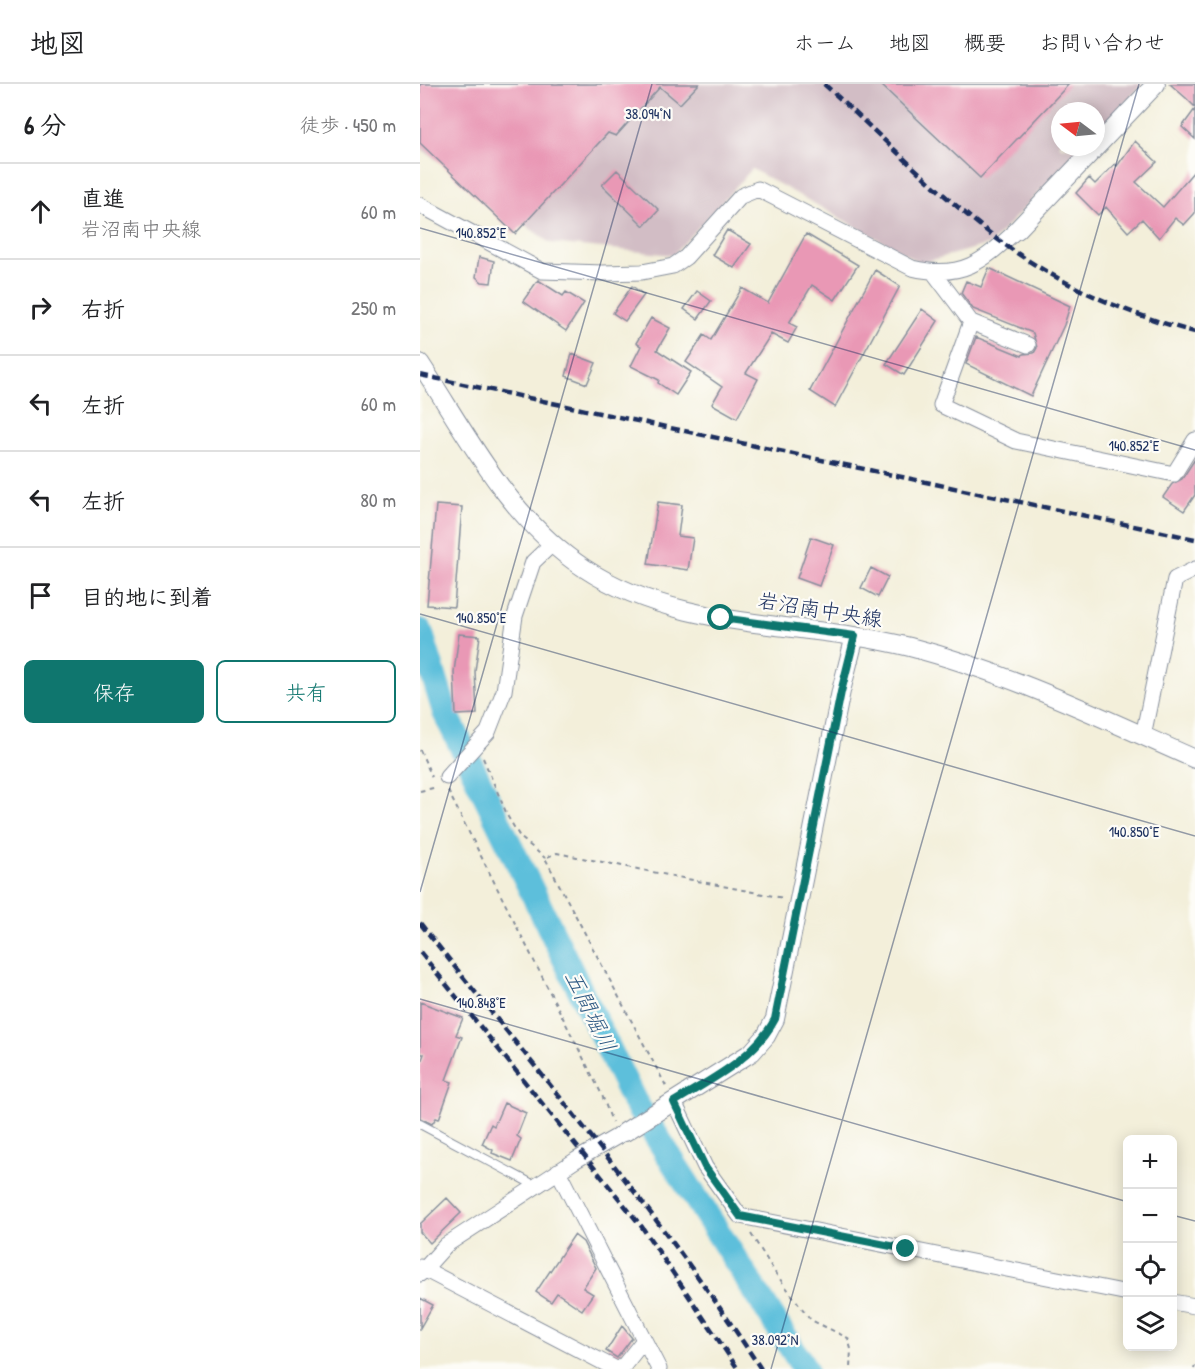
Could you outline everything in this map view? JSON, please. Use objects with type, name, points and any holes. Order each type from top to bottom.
[{"type":"street","points":[[1105,138],[1156,84]]},
{"type":"street","points":[[420,205],[542,271],[642,272],[673,266],[686,257],[741,196],[758,189],[912,268],[934,273],[955,272],[979,261],[1017,230],[1087,156]]},
{"type":"street","points":[[934,273],[971,322],[1028,345]]},
{"type":"street","points":[[971,322],[941,405],[1016,441],[1174,474],[1189,460],[1195,440]]},
{"type":"street","name":"岩沼南中央線","points":[[420,363],[502,489],[527,521],[552,544],[584,568],[613,585],[672,608],[721,618],[855,636],[966,663],[1017,681],[1195,759]]},
{"type":"street","points":[[444,785],[488,732],[504,691],[515,616],[533,562],[552,544]]},
{"type":"street","points":[[1143,736],[1175,579],[1195,569]]},
{"type":"street","points":[[615,1369],[421,1270],[446,1245],[558,1171],[654,1115],[752,1052],[766,1036],[775,1019],[841,692],[855,636]]},
{"type":"street","points":[[674,1102],[705,1167],[740,1216],[1123,1292]]},
{"type":"street","points":[[558,1171],[659,1369]]},
{"type":"street","points":[[1177,1303],[1195,1306]]},
{"type":"street","points":[[621,1369],[644,1340]]},
{"type":"lane","points":[[420,1124],[536,1186]]},
{"type":"path","points":[[476,746],[508,817],[520,837],[545,858],[674,1102]]},
{"type":"path","points":[[420,750],[444,785],[621,1134]]},
{"type":"path","points":[[545,858],[557,853],[799,901]]},
{"type":"path","points":[[740,1216],[776,1274],[811,1320],[848,1338],[851,1349],[850,1369]]},
{"type":"shaded area","points":[[420,84],[1143,84],[1105,124],[1105,102],[1051,102],[1051,156],[1073,156],[990,244],[921,263],[752,169],[673,255],[550,243],[420,148]]},
{"type":"building","points":[[420,84],[699,84],[680,104],[660,87],[616,136],[608,133],[515,234],[420,143]]},
{"type":"building","points":[[880,84],[1069,84],[980,178]]},
{"type":"building","points":[[1170,84],[1195,84],[1195,107],[1186,98]]},
{"type":"building","points":[[1195,109],[1195,139],[1182,127]]},
{"type":"building","points":[[1135,141],[1157,162],[1136,182],[1163,207],[1195,170],[1195,213],[1184,225],[1175,218],[1159,238],[1142,219],[1128,232],[1106,207],[1098,215],[1076,193],[1089,178],[1095,184],[1115,164],[1117,166]]},
{"type":"building","points":[[617,170],[659,210],[644,226],[602,185]]},
{"type":"building","points":[[727,230],[751,244],[734,268],[712,255]]},
{"type":"building","points":[[806,234],[858,265],[835,300],[812,285],[789,323],[797,327],[788,343],[771,334],[746,373],[758,379],[737,418],[712,404],[722,387],[686,362],[704,335],[711,340],[742,288],[768,303]]},
{"type":"building","points":[[479,257],[494,261],[491,283],[482,282],[476,277]]},
{"type":"building","points":[[989,268],[1070,306],[1064,325],[1031,396],[966,364],[976,337],[1022,356],[1034,353],[1037,348],[1033,333],[973,309],[961,293],[966,281],[981,287]]},
{"type":"building","points":[[875,270],[900,286],[835,407],[810,391]]},
{"type":"building","points":[[538,280],[563,296],[566,292],[584,303],[566,331],[523,301]]},
{"type":"building","points":[[632,286],[644,295],[625,321],[613,313]]},
{"type":"building","points":[[697,291],[711,301],[698,319],[684,309]]},
{"type":"building","points":[[922,309],[938,321],[904,375],[886,364]]},
{"type":"building","points":[[651,318],[670,328],[657,350],[691,372],[676,395],[658,383],[659,380],[631,366],[641,346],[636,343]]},
{"type":"building","points":[[572,354],[596,363],[587,384],[566,376]]},
{"type":"building","points":[[1195,459],[1195,495],[1184,511],[1163,497],[1172,484],[1182,479]]},
{"type":"building","points":[[658,502],[682,505],[678,536],[693,538],[688,570],[648,564]]},
{"type":"building","points":[[436,505],[462,507],[454,607],[427,605]]},
{"type":"building","points":[[811,537],[834,545],[819,586],[797,578]]},
{"type":"building","points":[[871,568],[888,577],[878,597],[861,588]]},
{"type":"building","points":[[459,634],[480,636],[475,671],[477,714],[456,715],[454,672]]},
{"type":"building","points":[[420,1002],[463,1018],[456,1035],[462,1037],[446,1080],[452,1082],[439,1119],[436,1118],[432,1124],[420,1118],[420,1065],[424,1054],[420,1054]]},
{"type":"building","points":[[504,1103],[526,1113],[517,1136],[521,1139],[512,1161],[492,1153],[493,1150],[482,1144],[491,1124],[494,1126]]},
{"type":"building","points":[[447,1198],[461,1213],[430,1243],[420,1232],[420,1224]]},
{"type":"building","points":[[574,1235],[583,1242],[596,1268],[583,1288],[593,1294],[582,1310],[557,1293],[551,1302],[536,1292]]},
{"type":"building","points":[[420,1298],[433,1305],[420,1328]]},
{"type":"building","points":[[622,1326],[632,1338],[617,1358],[606,1351]]},
{"type":"waterway","name":"五間堀川","points":[[420,631],[445,712],[634,1101],[805,1369]]},
{"type":"railway","points":[[824,84],[945,196],[1010,248],[1060,279],[1112,304],[1195,332]]},
{"type":"railway","points":[[420,375],[1195,539]]},
{"type":"railway","points":[[420,923],[639,1198],[722,1311],[761,1369]]},
{"type":"railway","points":[[420,952],[642,1227],[738,1369]]},
{"type":"route","points":[[721,618],[855,636],[841,692],[775,1019],[766,1036],[752,1052],[674,1102],[705,1167],[740,1216],[906,1249]]}]
